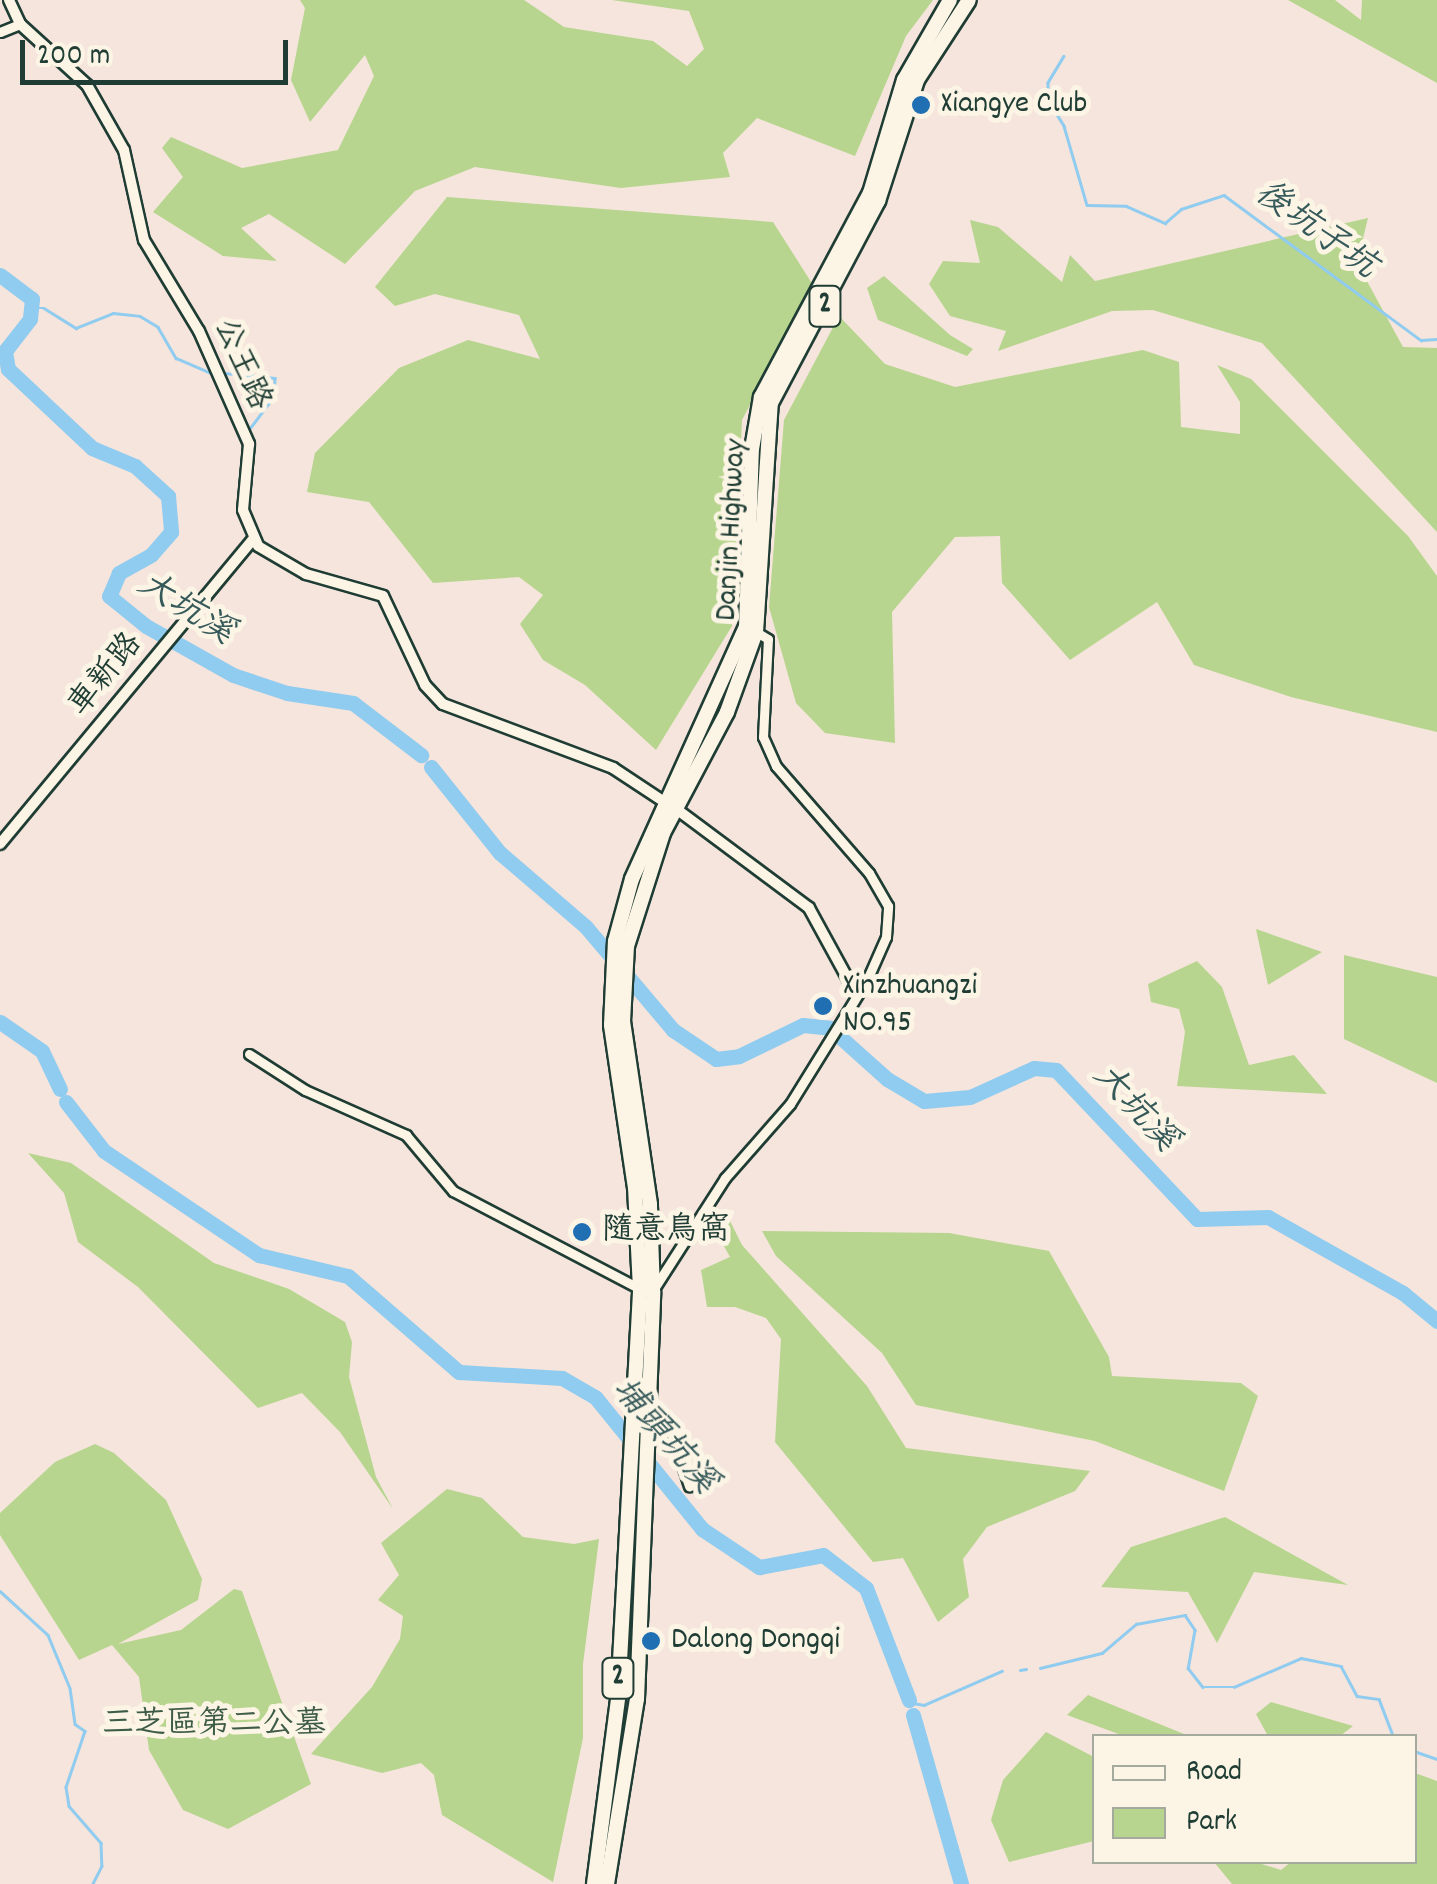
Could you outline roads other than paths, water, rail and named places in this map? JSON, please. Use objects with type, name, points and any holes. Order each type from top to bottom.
[{"type":"main road","name":"Danjin Highway","points":[[751,630],[752,450],[762,397],[870,193],[904,80],[950,0]]},
{"type":"main road","name":"Danjin Highway","points":[[671,795],[751,630],[771,404],[878,200],[917,80],[970,0]]},
{"type":"main road","name":"2","points":[[607,1884],[637,1699],[647,1417],[646,1290],[617,980],[621,943],[671,795]]},
{"type":"main road","name":"2","points":[[594,1884],[618,1698],[632,1400],[646,1290]]},
{"type":"street","name":"公王路","points":[[9,0],[20,24],[102,106],[133,175],[144,240],[216,368],[249,444],[244,510],[253,539]]},
{"type":"street","points":[[0,32],[20,24]]},
{"type":"street","points":[[253,539],[306,574],[383,596],[425,685],[444,704],[613,768],[671,795]]},
{"type":"street","name":"車新路","points":[[0,844],[253,539]]},
{"type":"street","points":[[250,1054],[305,1090],[418,1142],[454,1190],[646,1290],[725,1178],[790,1104],[886,937],[888,906],[868,873],[776,766],[763,737],[768,639],[751,630]]},
{"type":"street","points":[[679,811],[810,908],[855,992]]},
{"type":"street","points":[[647,1417],[667,1420],[688,1486]]},
{"type":"waterway","name":"後坑子坑","points":[[1064,56],[1048,83],[1048,100],[1064,126],[1087,205],[1126,206],[1165,223],[1181,209],[1224,195],[1421,340],[1437,339]]},
{"type":"waterway","name":"大坑溪","points":[[0,275],[32,299],[30,319],[5,351],[8,369],[92,448],[135,466],[168,496],[171,532],[151,555],[119,573],[109,596],[146,626],[233,675],[287,693],[353,703],[421,755]]},
{"type":"waterway","points":[[31,308],[44,308],[76,328],[113,313],[140,316],[158,327],[176,358],[211,373]]},
{"type":"waterway","points":[[224,373],[275,378],[274,397],[251,428]]},
{"type":"waterway","name":"大坑溪","points":[[431,767],[500,853],[586,927],[673,1030],[716,1059],[739,1056],[803,1025],[830,1028],[887,1079],[924,1101],[970,1097],[1034,1068],[1056,1070],[1197,1219],[1268,1217],[1403,1293],[1437,1321]]},
{"type":"waterway","name":"埔頭坑溪","points":[[0,1022],[42,1051],[60,1089]]},
{"type":"waterway","name":"埔頭坑溪","points":[[66,1102],[104,1151],[259,1255],[348,1276],[459,1372],[562,1378],[596,1398],[702,1529],[759,1567],[823,1555],[866,1588],[909,1700]]},
{"type":"waterway","points":[[0,1591],[48,1635],[70,1688],[75,1724],[85,1731],[66,1787],[69,1806],[101,1843],[102,1866],[93,1884]]},
{"type":"waterway","points":[[1040,1668],[1102,1653],[1136,1624],[1185,1615],[1195,1630],[1188,1668],[1203,1687],[1234,1687],[1301,1658],[1341,1666],[1357,1696],[1379,1699],[1392,1734]]},
{"type":"waterway","points":[[1020,1670],[1026,1669]]},
{"type":"waterway","points":[[902,1684],[913,1703],[924,1705],[1002,1671]]},
{"type":"waterway","name":"埔頭坑溪","points":[[913,1715],[961,1884]]},
{"type":"waterway","points":[[1417,1752],[1437,1759]]},
{"type":"place","name":"Xiangye Club","points":[[921,105]]},
{"type":"place","name":"Xinzhuangzi NO.95","points":[[823,1006]]},
{"type":"place","name":"隨意鳥窩","points":[[582,1232]]},
{"type":"place","name":"Dalong Dongqi","points":[[651,1641]]},
{"type":"park label","name":"三芝區第二公墓","points":[[214,1726]]}]
